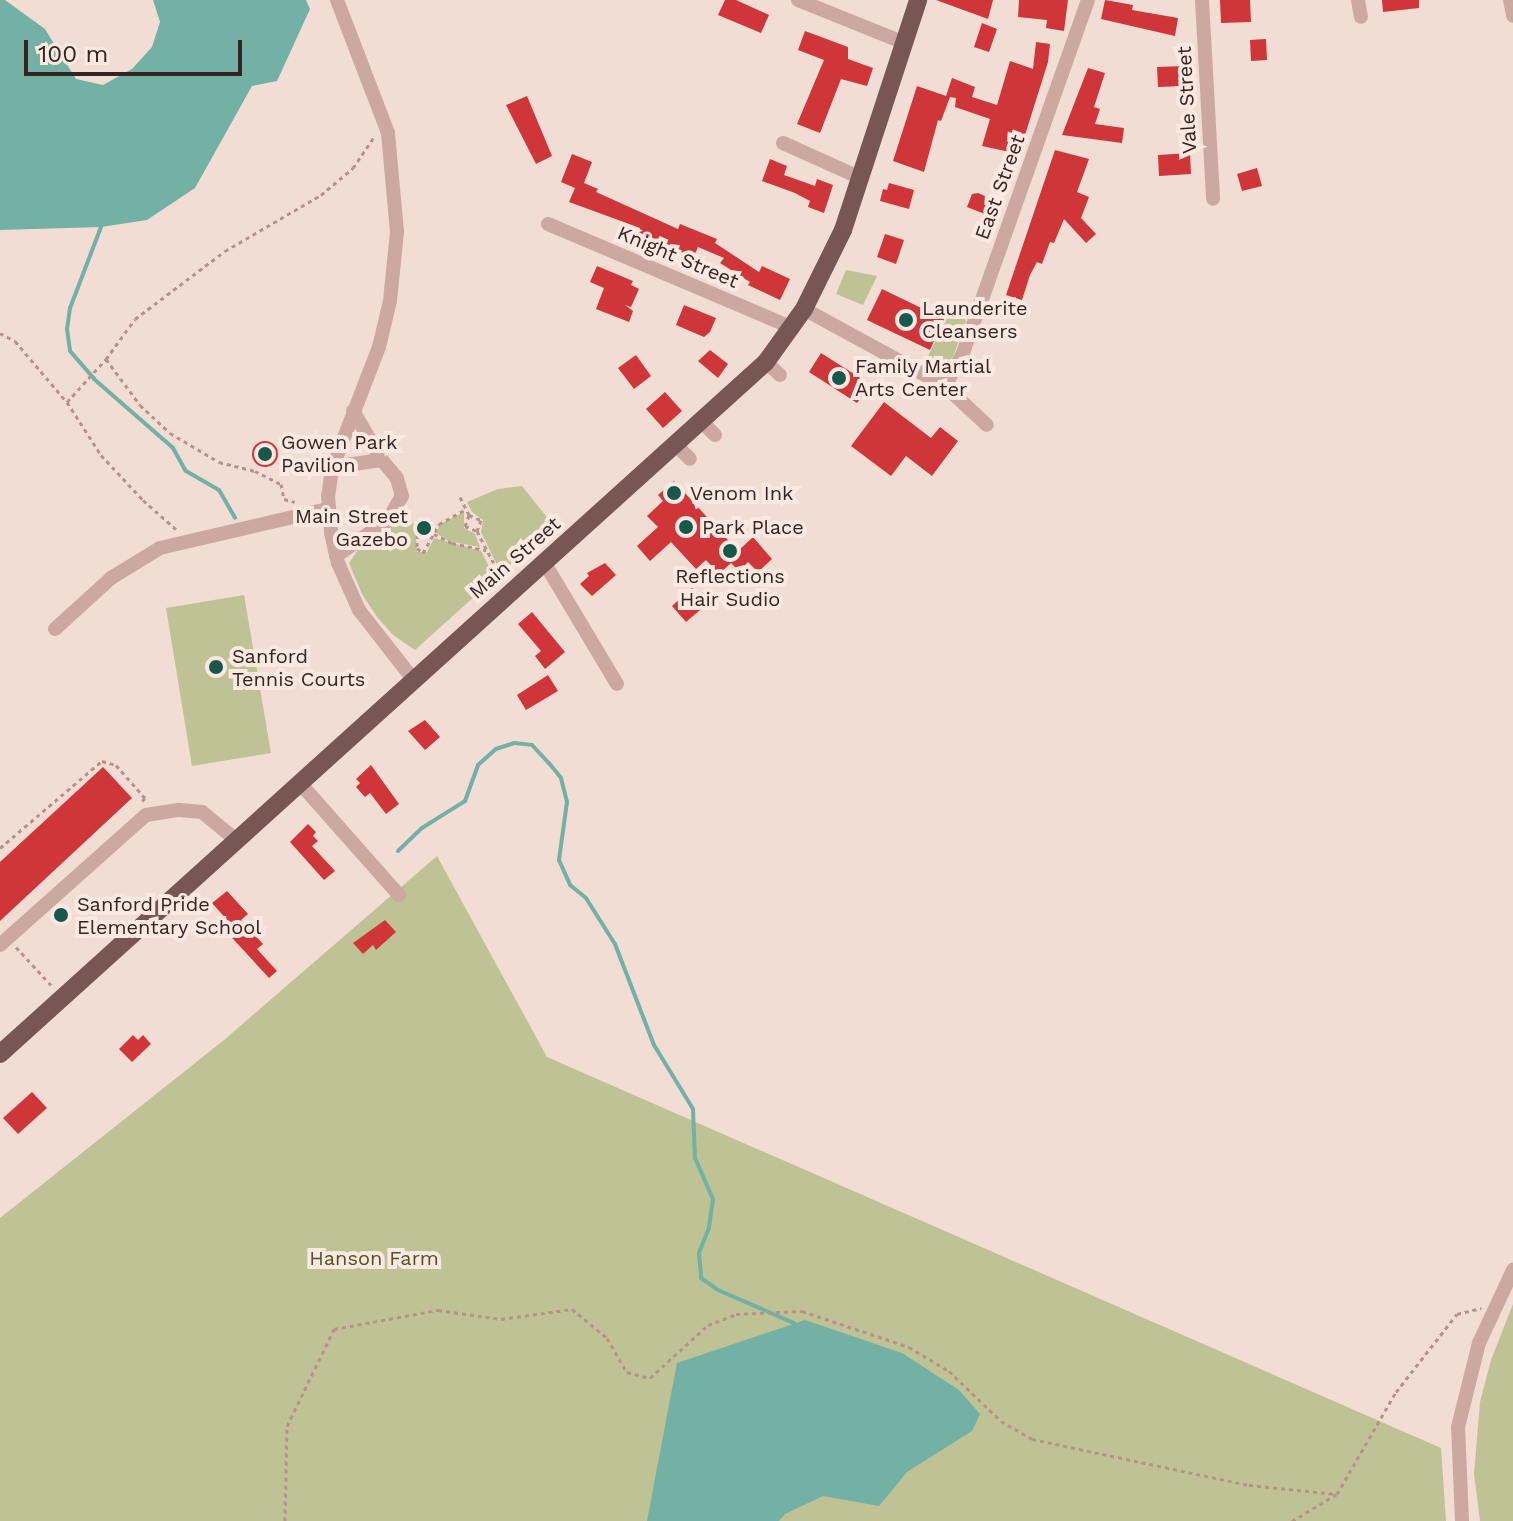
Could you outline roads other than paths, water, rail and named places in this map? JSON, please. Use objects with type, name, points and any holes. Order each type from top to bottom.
[{"type":"main road","name":"Main Street","points":[[0,1054],[511,590],[709,429],[793,328],[839,240],[918,0]]},
{"type":"street","points":[[337,0],[383,115],[397,208],[396,258],[389,310],[379,347],[332,467],[328,509],[336,556],[359,610],[413,679]]},
{"type":"street","points":[[798,0],[905,43]]},
{"type":"street","name":"East Street","points":[[945,386],[963,353],[1088,0]]},
{"type":"street","name":"Vale Street","points":[[1202,0],[1213,199]]},
{"type":"street","points":[[1358,0],[1361,17]]},
{"type":"street","points":[[1510,0],[1513,16]]},
{"type":"street","points":[[783,143],[861,178]]},
{"type":"street","name":"Knight Street","points":[[548,224],[793,328]]},
{"type":"street","points":[[804,309],[848,332],[928,383],[945,386],[987,425]]},
{"type":"street","points":[[766,362],[780,375]]},
{"type":"street","points":[[336,556],[388,520],[401,502],[401,485],[353,411]]},
{"type":"street","points":[[332,467],[382,460]]},
{"type":"street","points":[[55,629],[111,578],[160,548],[328,509]]},
{"type":"street","points":[[544,562],[617,684]]},
{"type":"street","points":[[299,782],[399,895]]},
{"type":"street","points":[[4,941],[146,815],[156,811],[202,812],[235,839]]},
{"type":"street","points":[[1462,1521],[1458,1427],[1468,1376],[1513,1270]]},
{"type":"water","points":[[0,0],[5,0],[45,29],[76,79],[103,85],[132,69],[152,47],[160,22],[153,0],[306,0],[310,9],[277,81],[252,86],[195,188],[147,220],[101,227],[0,230]]},
{"type":"water","points":[[805,1320],[902,1353],[959,1390],[980,1414],[972,1431],[907,1472],[879,1506],[823,1496],[785,1514],[779,1521],[647,1521],[677,1363]]},
{"type":"waterway","points":[[101,227],[70,308],[67,329],[70,351],[94,379],[173,448],[186,471],[219,490],[235,518]]},
{"type":"waterway","points":[[398,851],[422,828],[465,801],[478,765],[496,749],[514,743],[532,745],[549,763],[561,778],[567,802],[559,860],[570,885],[586,898],[615,944],[654,1045],[693,1109],[695,1158],[713,1199],[709,1228],[699,1253],[701,1278],[718,1290],[794,1323]]},
{"type":"place","name":"Launderite Cleansers","points":[[906,320]]},
{"type":"place","name":"Family Martial Arts Center","points":[[839,378]]},
{"type":"place","name":"Gowen Park Pavilion","points":[[265,454]]},
{"type":"place","name":"Venom Ink","points":[[674,493]]},
{"type":"place","name":"Park Place","points":[[686,527]]},
{"type":"place","name":"Main Street Gazebo","points":[[424,528]]},
{"type":"place","name":"Reflections Hair Sudio","points":[[730,551]]},
{"type":"place","name":"Sanford Tennis Courts","points":[[216,667]]},
{"type":"place","name":"Sanford Pride Elementary School","points":[[61,915]]},
{"type":"park label","name":"Hanson Farm","points":[[374,1258]]}]
